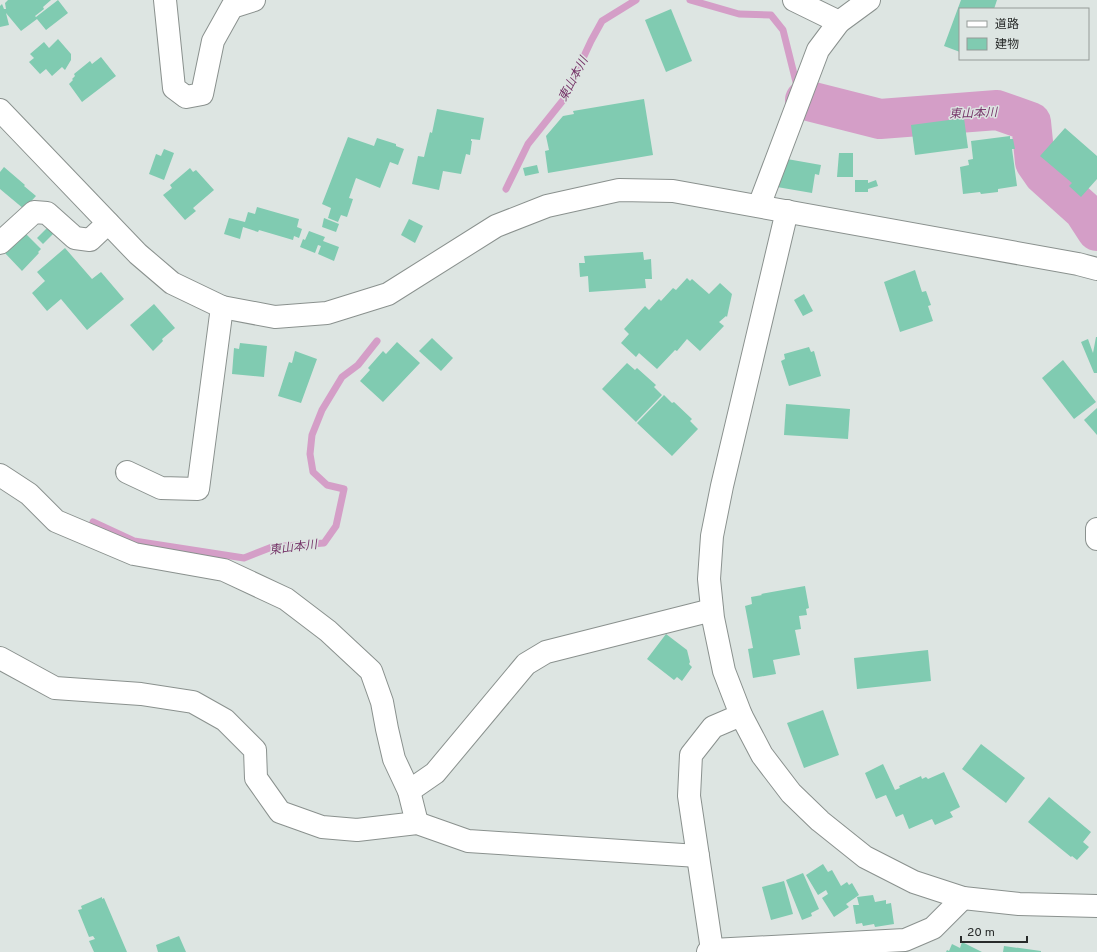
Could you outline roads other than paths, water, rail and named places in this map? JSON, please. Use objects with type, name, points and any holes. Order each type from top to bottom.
[{"type":"street","points":[[165,0],[174,88],[186,97],[202,94],[213,41],[232,7],[254,0]]},
{"type":"street","points":[[794,0],[839,22]]},
{"type":"street","points":[[759,206],[818,50],[839,22],[869,0]]},
{"type":"street","points":[[0,110],[138,254],[172,283],[222,307],[275,317],[327,313],[388,294],[496,226],[547,206],[619,190],[673,191],[1070,262],[1097,269]]},
{"type":"street","points":[[787,211],[722,486],[712,536],[709,579],[712,610],[724,671],[741,715],[762,755],[791,793],[820,821],[865,858],[914,882],[963,898],[1019,904],[1097,906]]},
{"type":"street","points":[[0,243],[34,212],[47,213],[74,238],[90,240],[108,223]]},
{"type":"street","points":[[127,472],[161,488],[198,490],[222,307]]},
{"type":"street","points":[[0,475],[29,494],[56,521],[134,554],[224,570],[286,599],[328,631],[371,671],[382,702],[394,759],[408,791],[417,823]]},
{"type":"street","points":[[1097,529],[1097,539]]},
{"type":"street","points":[[408,791],[436,773],[526,664],[546,652],[712,610]]},
{"type":"street","points":[[0,658],[55,688],[141,694],[193,702],[225,720],[256,750],[256,778],[280,812],[322,827],[357,830],[417,823],[468,842],[698,856]]},
{"type":"street","points":[[741,715],[713,727],[692,755],[689,796],[710,951],[875,947],[905,940],[933,928],[963,898]]},
{"type":"waterway","name":"東山本川","points":[[506,189],[528,144],[564,99],[602,21],[636,0]]},
{"type":"waterway","name":"東山本川","points":[[690,0],[739,14],[771,15],[783,30],[797,86]]},
{"type":"waterway","name":"東山本川","points":[[805,100],[880,119],[997,110],[1031,122],[1035,162],[1044,175],[1084,211],[1097,231]]},
{"type":"waterway","name":"東山本川","points":[[93,522],[134,541],[244,558],[272,547],[324,543],[336,526],[344,489],[327,485],[313,472],[310,454],[312,435],[322,410],[342,377],[358,365],[377,341]]}]
